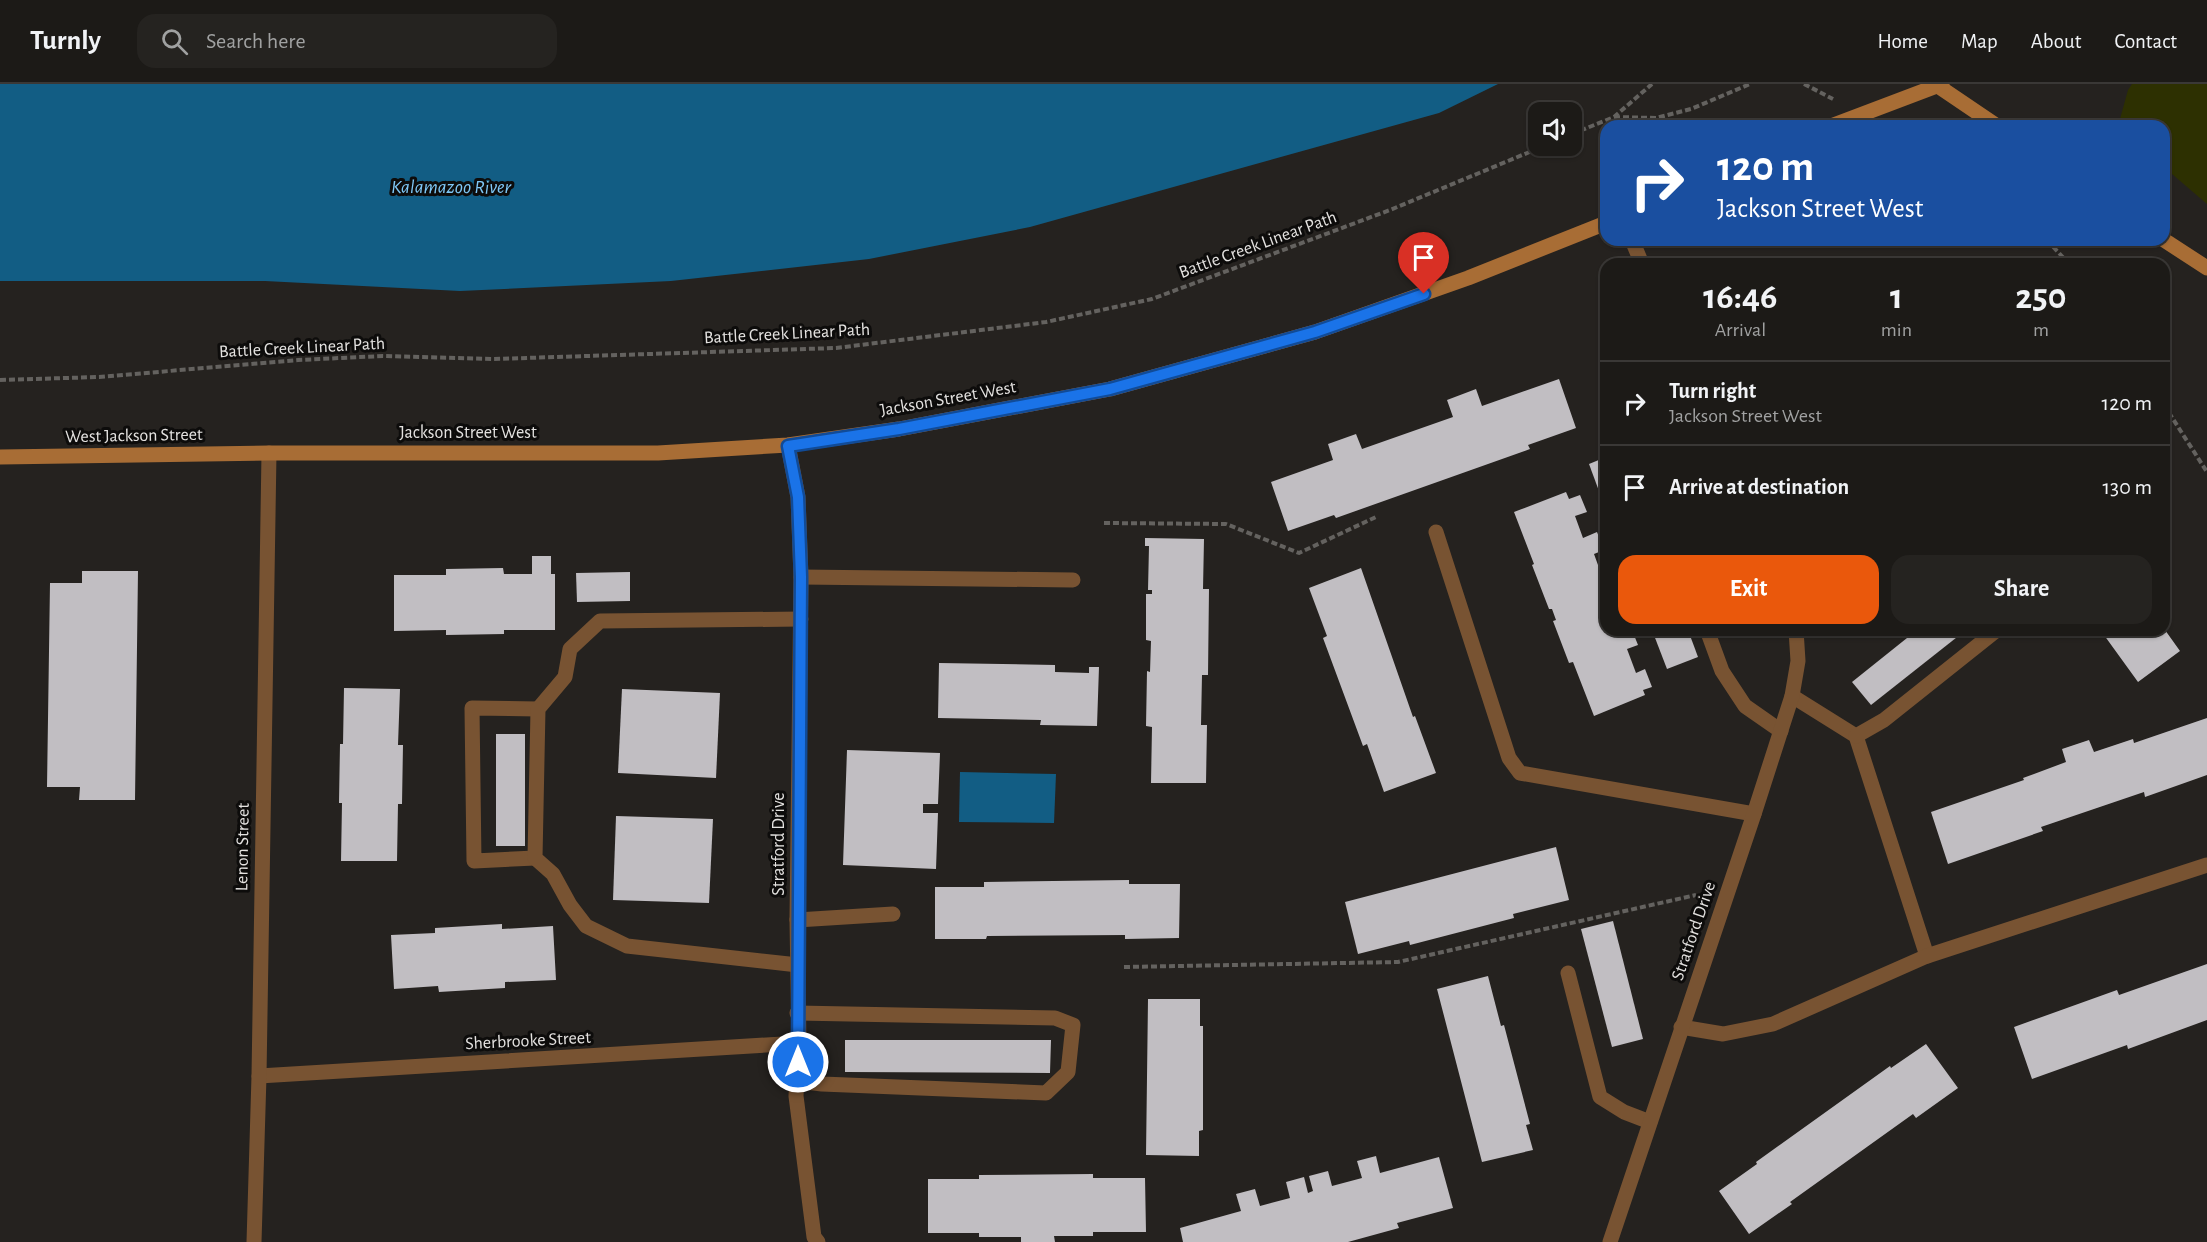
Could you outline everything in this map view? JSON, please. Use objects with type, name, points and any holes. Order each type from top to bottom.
[{"type":"street","points":[[1845,120],[1938,85],[1988,120]]},
{"type":"street","name":"Jackson Street West","points":[[269,453],[658,453],[788,446],[899,429],[1110,389],[1315,332],[1468,278],[1600,225]]},
{"type":"street","points":[[2170,244],[2207,268]]},
{"type":"street","name":"Stratford Drive","points":[[788,446],[798,497],[801,577],[797,920],[799,1043],[796,1096],[814,1237],[818,1242]]},
{"type":"street","name":"West Jackson Street","points":[[0,457],[269,453]]},
{"type":"street","name":"Lenon Street","points":[[254,1242],[259,1076],[269,453]]},
{"type":"street","points":[[1436,532],[1509,758],[1520,773],[1754,814]]},
{"type":"street","points":[[801,577],[1073,580]]},
{"type":"street","points":[[535,858],[538,710],[565,677],[570,649],[600,621],[801,619]]},
{"type":"street","points":[[1709,636],[1722,671],[1745,706],[1781,731]]},
{"type":"street","name":"Stratford Drive","points":[[1610,1242],[1792,696],[1798,661],[1796,636]]},
{"type":"street","points":[[1856,736],[1884,720],[1989,636]]},
{"type":"street","points":[[1792,696],[1856,736],[1927,956]]},
{"type":"street","points":[[538,710],[472,708],[474,861],[535,858],[554,874],[570,905],[586,926],[627,946],[798,965]]},
{"type":"street","points":[[1681,1027],[1723,1034],[1773,1024],[1927,956],[2207,865]]},
{"type":"street","points":[[797,920],[893,914]]},
{"type":"street","points":[[1568,973],[1600,1097],[1624,1112],[1650,1122]]},
{"type":"street","points":[[797,1013],[1054,1018],[1073,1025],[1068,1072],[1046,1093],[797,1081]]},
{"type":"street","name":"Sherbrooke Street","points":[[259,1076],[799,1043]]},
{"type":"path","points":[[1607,120],[1614,117],[1652,84]]},
{"type":"path","points":[[1614,117],[1656,118],[1691,110],[1750,84]]},
{"type":"path","points":[[1582,130],[1600,123]]},
{"type":"path","name":"Battle Creek Linear Path","points":[[0,380],[99,376],[298,360],[383,356],[494,359],[837,348],[1046,322],[1152,299],[1390,210],[1528,153]]},
{"type":"path","points":[[2052,246],[2064,258]]},
{"type":"path","points":[[2170,414],[2207,472]]},
{"type":"path","points":[[1104,523],[1226,524],[1299,553],[1376,517]]},
{"type":"path","points":[[1124,967],[1398,962],[1696,895]]},
{"type":"green space","points":[[2132,84],[2207,84],[2207,204],[2170,172],[2170,120],[2120,120],[2128,90]]},
{"type":"water","name":"Kalamazoo River","points":[[0,84],[1498,84],[1439,113],[1030,227],[869,259],[671,281],[460,291],[265,281],[0,281]]},
{"type":"water","points":[[960,772],[1056,774],[1054,823],[959,822]]},
{"type":"building","points":[[1559,379],[1576,428],[1528,445],[1530,449],[1336,518],[1334,515],[1288,531],[1271,482],[1333,460],[1328,444],[1356,434],[1362,449],[1453,417],[1447,400],[1476,389],[1482,406]]},
{"type":"building","points":[[1600,459],[1600,494],[1589,464]]},
{"type":"building","points":[[1566,492],[1569,499],[1580,495],[1587,512],[1575,516],[1583,538],[1597,532],[1600,540],[1600,552],[1594,554],[1600,570],[1600,636],[1634,636],[1638,645],[1627,649],[1636,673],[1645,669],[1652,687],[1643,690],[1645,695],[1594,716],[1573,662],[1569,663],[1553,621],[1556,620],[1552,609],[1549,609],[1514,512]]},
{"type":"building","points":[[1145,538],[1204,539],[1203,589],[1209,589],[1208,675],[1202,675],[1201,725],[1207,725],[1206,783],[1151,783],[1152,727],[1146,726],[1147,671],[1150,672],[1151,641],[1146,640],[1146,594],[1152,594],[1152,590],[1148,590],[1149,546],[1145,546]]},
{"type":"building","points":[[532,556],[551,556],[551,574],[555,574],[555,630],[504,630],[504,634],[446,635],[446,630],[394,631],[394,575],[446,575],[446,569],[503,568],[504,574],[532,574]]},
{"type":"building","points":[[1361,568],[1413,717],[1415,716],[1436,773],[1384,792],[1367,744],[1363,746],[1323,638],[1327,636],[1309,588]]},
{"type":"building","points":[[82,571],[138,571],[135,800],[79,800],[80,787],[47,787],[50,583],[82,583]]},
{"type":"building","points":[[630,572],[630,601],[577,602],[576,573]]},
{"type":"building","points":[[1654,636],[1690,636],[1698,657],[1667,669]]},
{"type":"building","points":[[1910,636],[1958,636],[1871,705],[1852,682]]},
{"type":"building","points":[[2105,636],[2169,636],[2180,651],[2138,682]]},
{"type":"building","points":[[939,663],[1055,665],[1055,672],[1089,673],[1089,667],[1099,667],[1097,726],[1040,725],[1041,720],[938,718]]},
{"type":"building","points":[[344,688],[400,689],[398,745],[403,745],[402,804],[398,804],[397,861],[341,861],[340,744],[343,744]]},
{"type":"building","points":[[622,689],[720,693],[716,778],[618,773]]},
{"type":"building","points":[[2207,718],[2207,775],[2145,797],[2144,792],[2041,827],[2043,831],[1948,864],[1931,812],[2024,780],[2023,778],[2066,762],[2062,749],[2089,740],[2094,752],[2133,739],[2134,743]]},
{"type":"building","points":[[496,734],[525,734],[525,846],[496,846]]},
{"type":"building","points":[[847,750],[940,753],[938,804],[923,804],[923,813],[938,813],[936,869],[843,865]]},
{"type":"building","points":[[616,816],[713,819],[709,903],[613,900]]},
{"type":"building","points":[[1556,847],[1569,900],[1513,914],[1514,918],[1410,945],[1409,941],[1358,954],[1345,902]]},
{"type":"building","points":[[1129,880],[1129,884],[1180,884],[1179,938],[1125,939],[1125,935],[987,936],[986,939],[935,939],[935,887],[984,887],[984,882]]},
{"type":"building","points":[[1613,921],[1643,1039],[1612,1047],[1581,929]]},
{"type":"building","points":[[502,924],[502,929],[553,926],[556,980],[505,982],[505,988],[439,992],[438,986],[394,989],[391,935],[435,933],[435,928]]},
{"type":"building","points":[[2207,964],[2207,1020],[2128,1049],[2127,1045],[2032,1079],[2014,1027],[2117,990],[2119,995]]},
{"type":"building","points":[[1488,976],[1501,1026],[1504,1025],[1530,1124],[1526,1125],[1533,1150],[1482,1162],[1437,989]]},
{"type":"building","points":[[1148,999],[1200,999],[1200,1026],[1203,1026],[1203,1130],[1199,1131],[1199,1156],[1146,1155]]},
{"type":"building","points":[[845,1040],[1051,1040],[1050,1073],[845,1072]]},
{"type":"building","points":[[1926,1044],[1958,1088],[1916,1118],[1913,1114],[1749,1234],[1719,1191],[1890,1066],[1891,1068]]},
{"type":"building","points":[[1376,1156],[1380,1173],[1439,1157],[1453,1208],[1397,1223],[1399,1228],[1348,1242],[1183,1242],[1180,1228],[1241,1211],[1236,1194],[1255,1189],[1260,1206],[1290,1198],[1286,1182],[1304,1177],[1308,1193],[1313,1191],[1309,1176],[1328,1171],[1332,1186],[1362,1178],[1357,1161]]},
{"type":"building","points":[[1093,1174],[1093,1178],[1145,1178],[1146,1232],[1093,1232],[1093,1236],[1054,1236],[1055,1242],[1021,1242],[1021,1237],[979,1237],[979,1233],[928,1233],[928,1179],[979,1179],[979,1175]]},
{"type":"route","points":[[798,1062],[797,920],[801,577],[798,497],[788,446],[899,429],[1110,389],[1315,332],[1424,294]]}]
